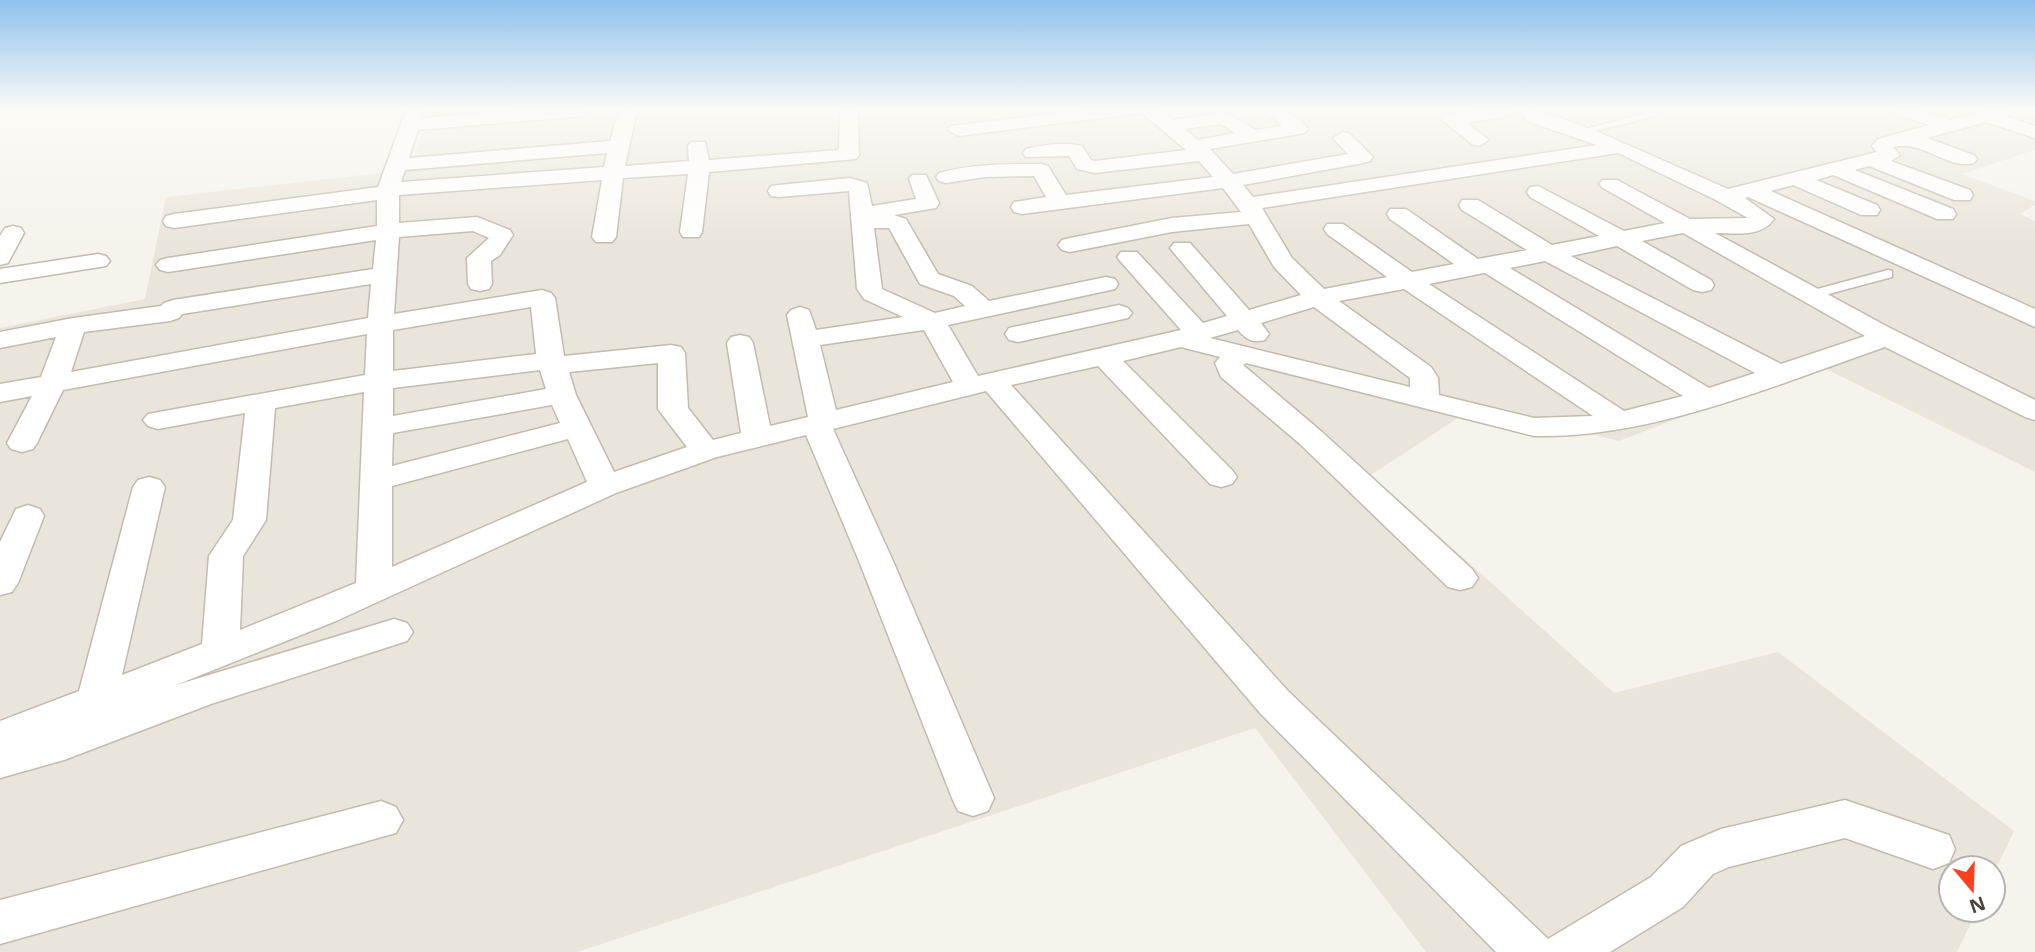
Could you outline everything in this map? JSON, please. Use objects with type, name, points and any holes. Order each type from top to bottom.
[{"type":"street","points":[[374,589],[382,275],[391,182],[400,154]]},
{"type":"street","points":[[174,221],[528,154]]},
{"type":"street","points":[[549,154],[617,156],[699,165],[849,154]]},
{"type":"street","points":[[391,182],[622,154]]},
{"type":"street","points":[[691,232],[698,154]]},
{"type":"street","points":[[1078,154],[1084,165],[1094,167],[1172,154]]},
{"type":"street","points":[[1203,154],[1252,210],[1282,262],[1318,298],[1421,373],[1424,378],[1425,399]]},
{"type":"street","points":[[1022,206],[1228,181],[1363,157],[1360,154]]},
{"type":"street","points":[[1070,244],[1577,154]]},
{"type":"street","points":[[1639,154],[1738,193],[2035,319]]},
{"type":"street","points":[[1738,193],[1889,154]]},
{"type":"street","points":[[1955,154],[1967,159]]},
{"type":"street","points":[[604,237],[617,156]]},
{"type":"street","points":[[1871,160],[1962,195]]},
{"type":"street","points":[[755,162],[755,180],[779,191],[856,185],[859,188],[869,289],[873,294],[932,321],[982,384],[1273,702],[1529,952]]},
{"type":"street","points":[[1835,169],[1945,214]]},
{"type":"street","points":[[946,177],[992,171],[1041,170],[1059,202]]},
{"type":"street","points":[[862,218],[928,204],[919,179]]},
{"type":"street","points":[[1796,179],[1869,211]]},
{"type":"street","points":[[1610,184],[1887,337],[2035,411]]},
{"type":"street","points":[[776,218],[779,191]]},
{"type":"street","points":[[1538,192],[1702,285]]},
{"type":"street","points":[[2,746],[96,700],[220,653],[374,589],[605,486],[706,451],[1189,336],[1318,298],[1686,226],[1751,226],[1763,219],[1749,208],[1738,193]]},
{"type":"street","points":[[1470,205],[1550,254],[1779,374]]},
{"type":"street","points":[[1398,214],[1706,398]]},
{"type":"street","points":[[862,218],[898,224],[929,279],[963,291],[991,308],[1018,334],[1044,370]]},
{"type":"street","points":[[168,265],[388,230],[471,223],[501,233],[502,238],[492,250],[479,258],[480,284]]},
{"type":"street","points":[[1335,229],[1621,422]]},
{"type":"street","points":[[0,258],[13,233]]},
{"type":"street","points":[[1182,248],[1243,320],[1285,364]]},
{"type":"street","points":[[1129,257],[1189,336],[1241,353],[1534,427],[1621,422],[1706,398],[1887,337]]},
{"type":"street","points":[[1675,271],[1743,258]]},
{"type":"street","points":[[0,276],[98,261]]},
{"type":"street","points":[[0,340],[382,275]]},
{"type":"street","points":[[973,798],[820,423],[803,327],[932,321],[1106,284]]},
{"type":"street","points":[[0,393],[380,324],[542,298],[552,363],[562,395],[605,486]]},
{"type":"street","points":[[1018,334],[1119,313]]},
{"type":"street","points":[[22,443],[53,382],[73,326]]},
{"type":"street","points":[[740,343],[757,438]]},
{"type":"street","points":[[159,420],[378,382],[671,353],[673,409],[706,451]]},
{"type":"street","points":[[1241,353],[1229,363],[1231,371],[1311,438],[1460,578]]},
{"type":"street","points":[[1104,357],[1221,477]]},
{"type":"street","points":[[378,428],[562,395]]},
{"type":"street","points":[[220,653],[226,556],[249,520],[261,401]]},
{"type":"street","points":[[377,480],[578,428]]},
{"type":"street","points":[[96,700],[149,486]]},
{"type":"street","points":[[0,583],[28,516]]},
{"type":"street","points":[[2,746],[49,748],[197,692],[394,632]]},
{"type":"street","points":[[1566,952],[1667,892],[1697,860],[1721,849],[1845,819],[1933,849]]},
{"type":"street","points":[[0,922],[381,820]]},
{"type":"lane","points":[[1810,295],[1888,274]]},
{"type":"shaded area","points":[[415,154],[2022,154],[1962,174],[2035,201],[2035,205],[2020,214],[2035,221],[2035,472],[1818,365],[1619,441],[1479,404],[1371,475],[1614,693],[1778,652],[2014,831],[2003,854],[1937,854],[1937,924],[1970,924],[1957,952],[1426,952],[1255,728],[577,952],[0,952],[0,328],[145,299],[166,197],[409,170]]}]
